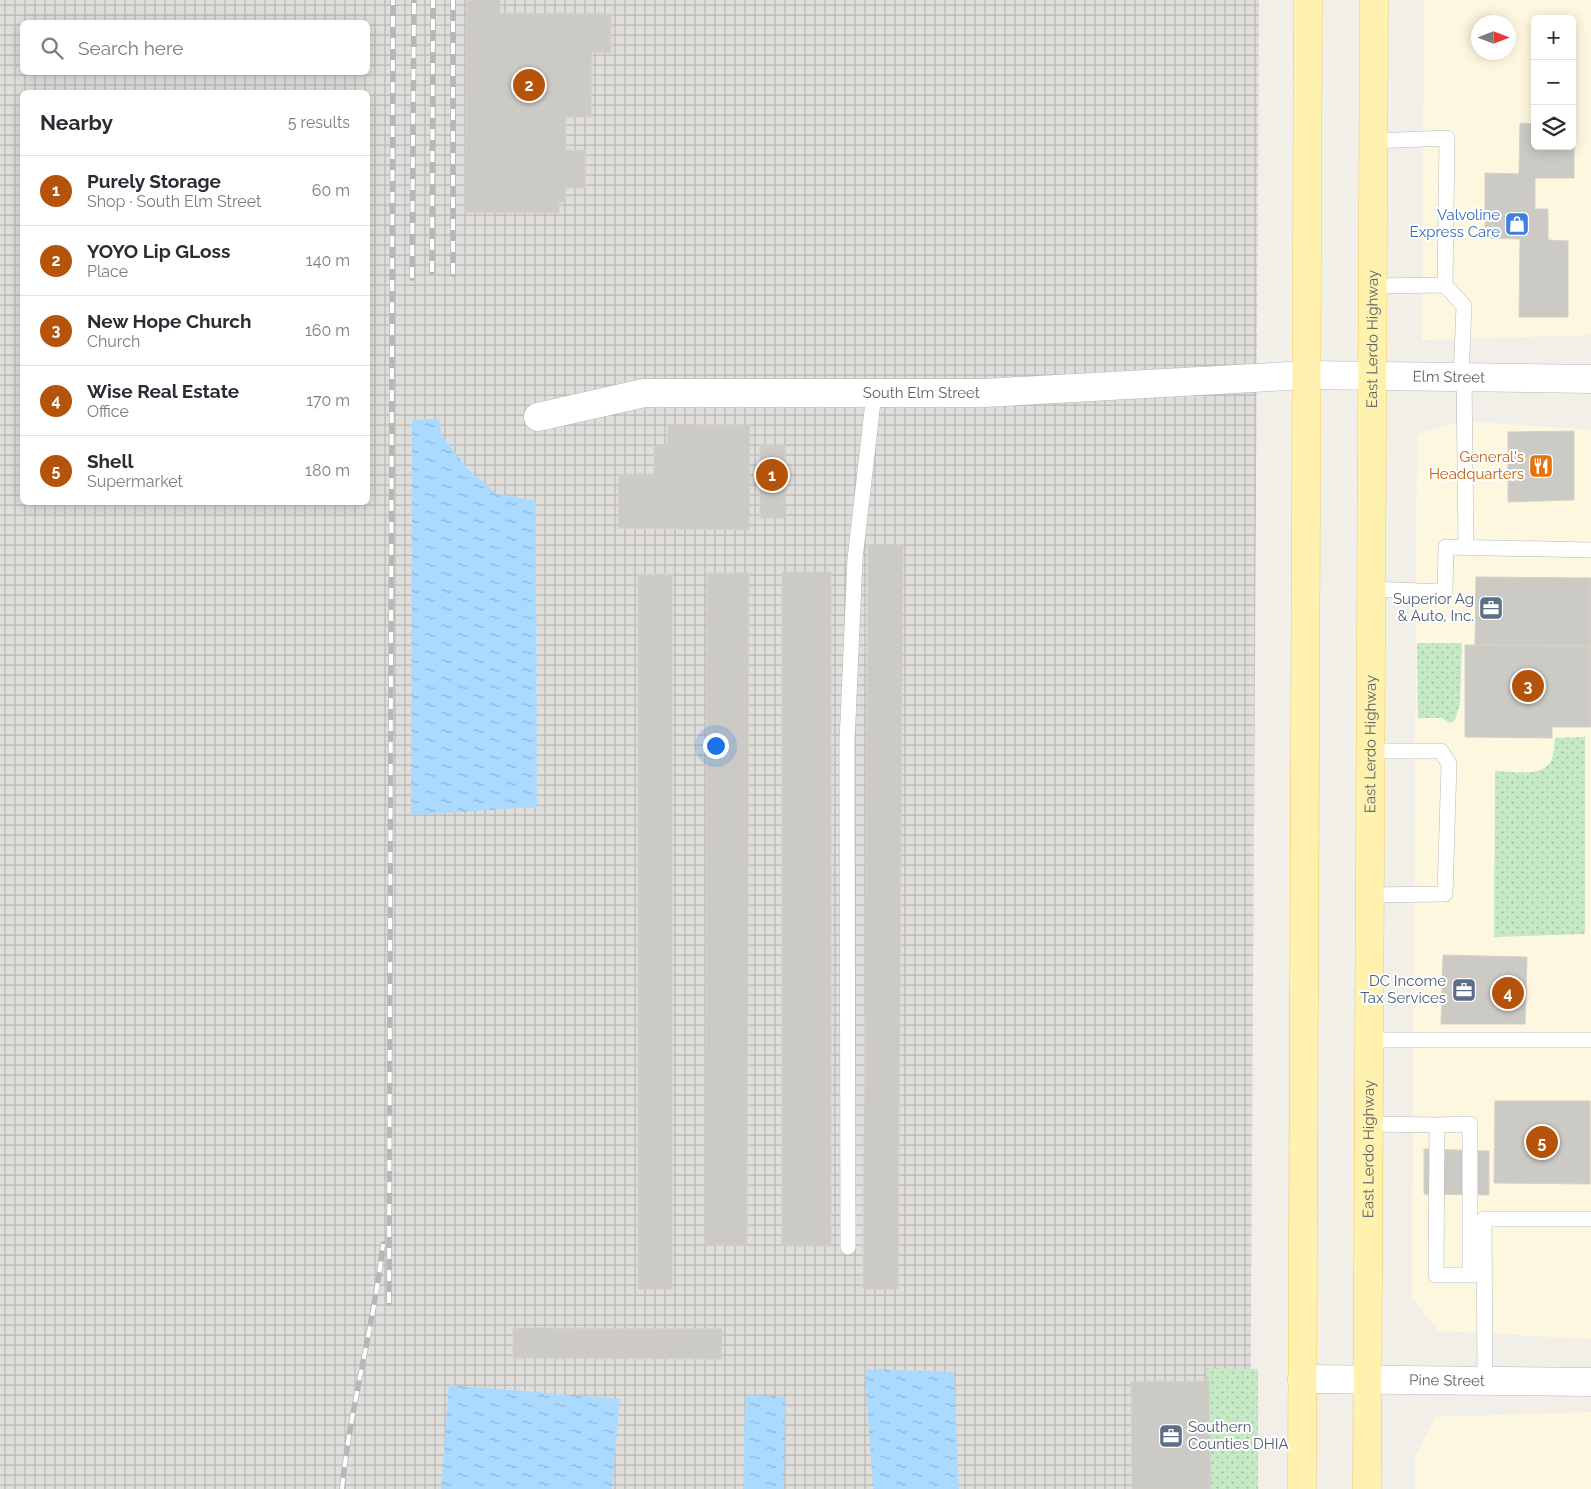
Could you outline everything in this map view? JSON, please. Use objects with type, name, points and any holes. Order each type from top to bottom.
[{"type":"main road","points":[[1302,1489],[1308,0]]},
{"type":"main road","name":"East Lerdo Highway","points":[[1367,1489],[1374,0]]},
{"type":"street","name":"Elm Street","points":[[1307,375],[1591,379]]},
{"type":"street","name":"South Elm Street","points":[[538,417],[644,393],[984,393],[1307,375]]},
{"type":"street","name":"Pine Street","points":[[1302,1379],[1591,1382]]},
{"type":"lane","points":[[1373,141],[1447,138],[1445,285],[1464,306],[1463,378],[1466,547]]},
{"type":"lane","points":[[1372,286],[1445,285]]},
{"type":"lane","points":[[848,1247],[847,743],[855,559],[874,393]]},
{"type":"lane","points":[[1371,589],[1445,592],[1446,547],[1591,550]]},
{"type":"lane","points":[[1370,751],[1441,751],[1448,764],[1445,894],[1370,895]]},
{"type":"lane","points":[[1369,1040],[1591,1040]]},
{"type":"lane","points":[[1368,1124],[1470,1124],[1477,1275],[1486,1381]]},
{"type":"lane","points":[[1437,1125],[1436,1275],[1477,1275]]},
{"type":"lane","points":[[1477,1275],[1484,1218],[1591,1219]]},
{"type":"shaded area","points":[[0,0],[1259,0],[1250,1489],[0,1489]]},
{"type":"shaded area","points":[[1424,0],[1591,0],[1591,335],[1422,340]]},
{"type":"shaded area","points":[[1464,421],[1591,430],[1591,1339],[1439,1331],[1412,1299],[1417,434]]},
{"type":"shaded area","points":[[1591,1412],[1591,1489],[1415,1489],[1415,1457],[1435,1417]]},
{"type":"green space","points":[[1417,643],[1462,643],[1460,704],[1455,720],[1450,723],[1442,718],[1418,718]]},
{"type":"green space","points":[[1585,737],[1585,934],[1494,937],[1495,771],[1534,772],[1541,770],[1551,761],[1555,738]]},
{"type":"green space","points":[[1206,1368],[1258,1369],[1258,1489],[1208,1489]]},
{"type":"water","points":[[439,419],[441,434],[468,469],[497,494],[536,501],[537,807],[411,815],[412,420]]},
{"type":"water","points":[[865,1369],[954,1372],[959,1489],[873,1489]]},
{"type":"water","points":[[449,1385],[620,1399],[612,1489],[441,1489]]},
{"type":"water","points":[[747,1395],[785,1397],[784,1489],[743,1489],[745,1405]]},
{"type":"building","points":[[467,0],[500,0],[500,13],[611,14],[611,53],[592,52],[591,117],[566,117],[566,150],[585,150],[585,188],[566,188],[566,202],[559,202],[559,213],[465,212]]},
{"type":"building","name":"Valvoline Express Care","points":[[1520,123],[1531,124],[1531,150],[1574,150],[1574,178],[1535,178],[1535,209],[1548,209],[1548,240],[1568,241],[1568,317],[1519,317],[1520,239],[1485,238],[1485,173],[1519,174]]},
{"type":"building","points":[[668,424],[750,425],[749,530],[618,528],[619,474],[654,474],[654,446],[667,446]]},
{"type":"building","name":"General's Headquarters","points":[[1574,431],[1574,500],[1508,502],[1508,432]]},
{"type":"building","points":[[760,445],[785,445],[784,518],[760,518]]},
{"type":"building","points":[[868,545],[903,546],[898,1289],[863,1289]]},
{"type":"building","points":[[782,572],[831,572],[831,1246],[782,1246]]},
{"type":"building","points":[[707,573],[749,573],[747,1245],[705,1245]]},
{"type":"building","points":[[638,574],[672,574],[672,1289],[638,1289]]},
{"type":"building","points":[[1476,577],[1591,578],[1591,646],[1475,645]]},
{"type":"building","points":[[1465,645],[1591,646],[1591,727],[1552,727],[1552,738],[1465,737]]},
{"type":"building","points":[[1443,955],[1527,957],[1525,1024],[1441,1024]]},
{"type":"building","points":[[1495,1101],[1590,1101],[1590,1184],[1494,1183]]},
{"type":"building","points":[[1424,1149],[1489,1151],[1489,1195],[1424,1194]]},
{"type":"building","points":[[513,1328],[722,1329],[721,1359],[513,1358]]},
{"type":"building","name":"Southern Counties DHIA","points":[[1209,1381],[1211,1489],[1132,1489],[1131,1382]]},
{"type":"railway","points":[[389,1303],[393,0]]},
{"type":"railway","points":[[412,278],[414,0]]},
{"type":"railway","points":[[432,272],[433,0]]},
{"type":"railway","points":[[453,0],[453,274]]},
{"type":"railway","points":[[342,1489],[383,1244]]},
{"type":"place","name":"YOYO Lip GLoss","points":[[529,85]]},
{"type":"place","name":"Valvoline Express Care","points":[[1517,224]]},
{"type":"place","name":"General's Headquarters","points":[[1541,466]]},
{"type":"place","name":"Purely Storage","points":[[772,475]]},
{"type":"place","name":"Superior Ag & Auto, Inc.","points":[[1491,608]]},
{"type":"place","name":"New Hope Church","points":[[1528,686]]},
{"type":"place","name":"DC Income Tax Services","points":[[1464,990]]},
{"type":"place","name":"Wise Real Estate","points":[[1508,993]]},
{"type":"place","name":"Shell","points":[[1542,1142]]},
{"type":"place","name":"Southern Counties DHIA","points":[[1171,1436]]}]
